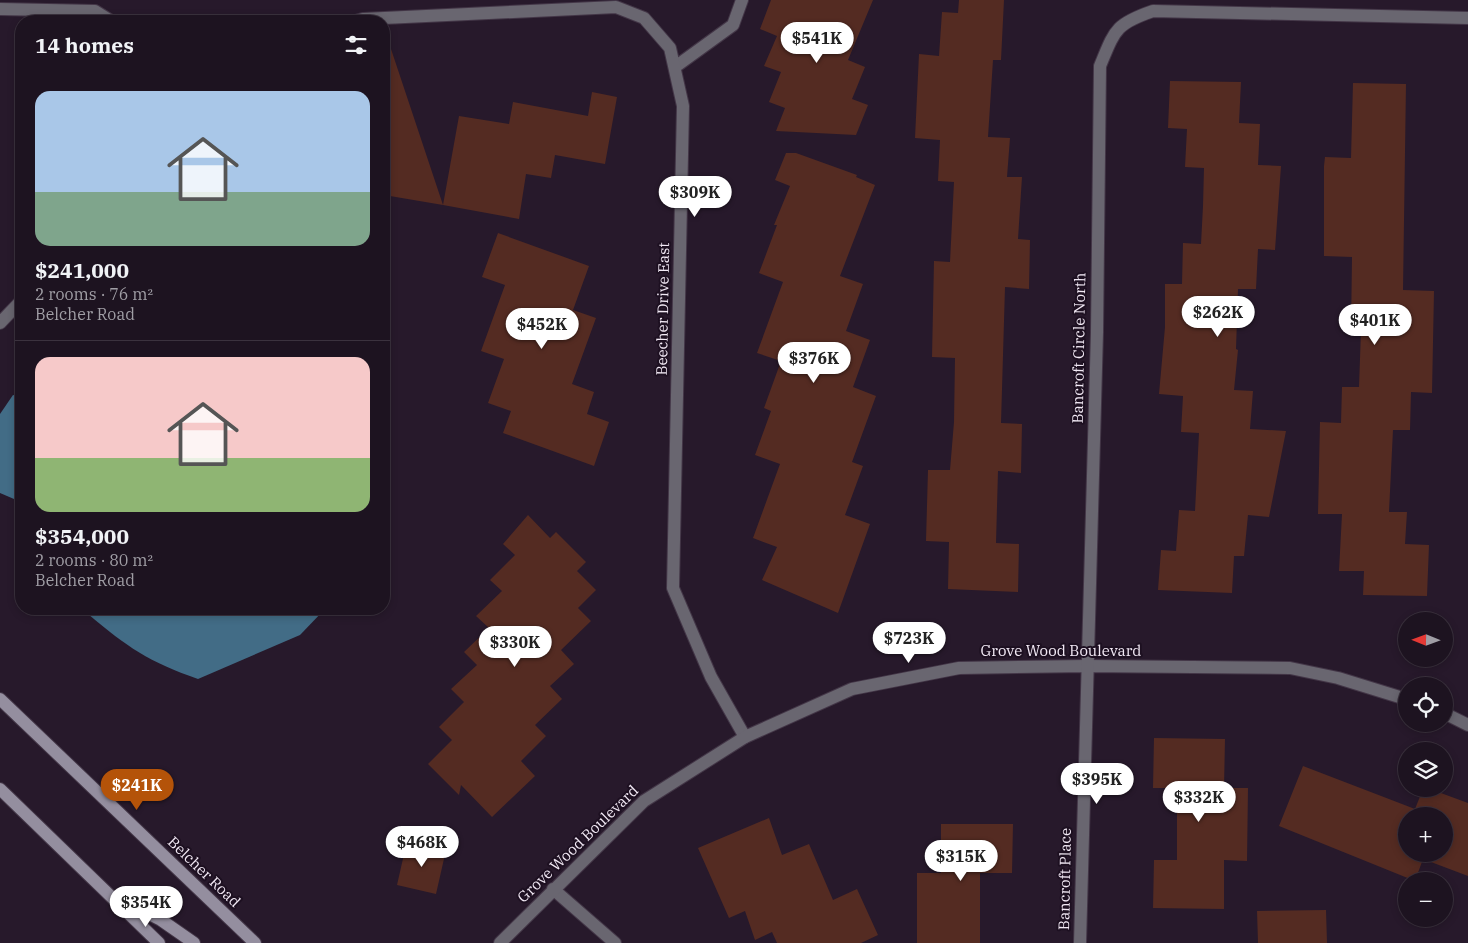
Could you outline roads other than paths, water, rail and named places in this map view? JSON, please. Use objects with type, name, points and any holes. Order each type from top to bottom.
[{"type":"main road","name":"Belcher Road","points":[[0,699],[255,943]]},
{"type":"main road","points":[[0,789],[159,943]]},
{"type":"main road","points":[[109,895],[161,920],[194,943]]},
{"type":"street","points":[[675,67],[732,25],[742,0]]},
{"type":"street","name":"Beecher Drive East","points":[[390,18],[616,7],[644,18],[670,48],[683,106],[673,588],[711,677],[745,737]]},
{"type":"street","points":[[0,10],[95,11],[101,15]]},
{"type":"street","name":"Bancroft Circle North","points":[[1086,666],[1097,332],[1100,66],[1113,34],[1127,20],[1153,11],[1468,18]]},
{"type":"street","points":[[0,323],[15,307]]},
{"type":"street","name":"Grove Wood Boulevard","points":[[500,943],[552,889],[644,800],[745,737],[852,689],[960,668],[1086,666],[1290,668],[1338,678],[1398,697]]},
{"type":"street","name":"Bancroft Place","points":[[1080,943],[1086,666]]},
{"type":"street","points":[[1453,718],[1468,726]]},
{"type":"street","points":[[552,889],[615,943]]},
{"type":"water","points":[[13,395],[15,396],[15,499],[0,493],[0,414]]},
{"type":"water","points":[[89,615],[319,615],[300,635],[198,679],[152,660],[127,645]]}]
